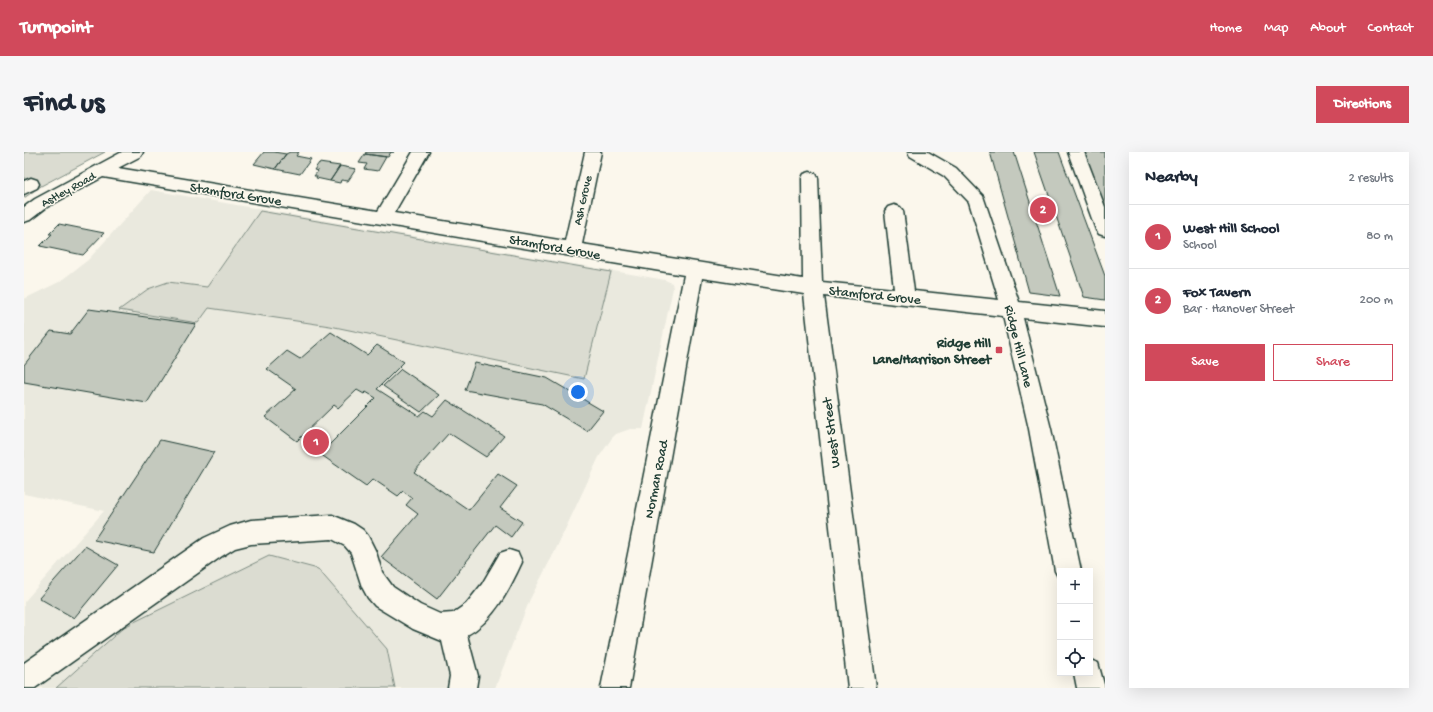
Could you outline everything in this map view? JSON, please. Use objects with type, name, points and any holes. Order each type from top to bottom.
[{"type":"street","name":"Astley Road","points":[[24,216],[41,203],[135,152]]},
{"type":"street","points":[[384,217],[421,152]]},
{"type":"street","name":"Ash Grove","points":[[572,248],[593,152]]},
{"type":"street","name":"Ridge Hill Lane","points":[[916,152],[950,172],[977,200],[1011,309],[1040,429],[1067,568]]},
{"type":"street","points":[[1076,152],[1105,230]]},
{"type":"street","name":"Stamford Grove","points":[[101,171],[572,248],[694,270],[813,288],[1105,319]]},
{"type":"street","name":"West Street","points":[[810,178],[813,288],[862,688]]},
{"type":"street","points":[[24,181],[31,184],[24,188]]},
{"type":"street","points":[[894,211],[904,297]]},
{"type":"street","name":"Norman Road","points":[[616,688],[694,270]]},
{"type":"street","points":[[24,680],[213,548],[230,538],[252,532],[332,527],[344,530],[356,539],[364,550],[366,567],[377,590],[393,603],[421,620],[443,628],[462,625],[480,608],[509,562]]},
{"type":"street","points":[[452,627],[464,676],[462,688]]},
{"type":"street","points":[[1089,676],[1091,688]]},
{"type":"shaded area","points":[[24,152],[105,152],[41,186],[24,198]]},
{"type":"shaded area","points":[[151,190],[665,280],[672,283],[673,288],[643,429],[630,429],[616,434],[599,457],[555,551],[530,599],[495,688],[24,688],[24,602],[104,511],[24,494],[24,299],[59,282],[88,260]]},
{"type":"shaded area","points":[[260,211],[611,272],[584,379],[330,326],[209,308],[198,323],[119,310],[148,289],[168,282],[207,287]]},
{"type":"shaded area","points":[[269,556],[318,569],[387,649],[395,688],[56,688],[124,627]]},
{"type":"building","points":[[264,152],[286,154],[275,169],[254,164]]},
{"type":"building","points":[[290,152],[299,152],[296,156],[311,159],[300,174],[275,169],[286,154]]},
{"type":"building","points":[[366,152],[391,152],[388,157],[365,154]]},
{"type":"building","points":[[990,152],[1014,152],[1060,296],[1029,292]]},
{"type":"building","points":[[1034,152],[1059,152],[1105,276],[1105,300],[1084,297]]},
{"type":"building","points":[[1083,152],[1105,152],[1105,206]]},
{"type":"building","points":[[365,154],[386,157],[378,171],[364,169],[367,164],[359,163]]},
{"type":"building","points":[[319,163],[340,166],[330,181],[316,178],[317,176],[314,176],[318,171],[314,170]]},
{"type":"building","points":[[340,166],[356,169],[348,181],[341,180],[340,183],[330,181]]},
{"type":"building","points":[[59,224],[104,233],[83,255],[40,246],[52,234],[49,234]]},
{"type":"building","points":[[89,309],[196,324],[147,403],[24,382],[24,365],[51,331],[70,334]]},
{"type":"building","points":[[331,332],[367,355],[377,345],[404,362],[377,389],[419,416],[425,411],[433,416],[447,400],[504,436],[486,457],[449,433],[414,472],[469,510],[498,474],[517,486],[500,508],[522,522],[511,537],[495,525],[437,599],[381,557],[418,514],[406,505],[412,498],[403,491],[398,496],[373,479],[366,486],[320,454],[376,398],[366,392],[364,394],[357,390],[338,408],[334,405],[297,441],[265,417],[296,389],[267,369],[287,351],[300,359]]},
{"type":"building","points":[[475,363],[547,378],[603,411],[587,431],[542,404],[465,390]]},
{"type":"building","points":[[401,369],[439,395],[421,412],[383,386]]},
{"type":"building","points":[[160,440],[214,452],[154,552],[94,540]]},
{"type":"building","points":[[85,546],[118,565],[74,618],[39,598]]},
{"type":"place","name":"Fox Tavern","points":[[1043,210]]},
{"type":"place","name":"Ridge Hill Lane/Harrison Street","points":[[999,350]]},
{"type":"place","name":"West Hill School","points":[[316,442]]}]
